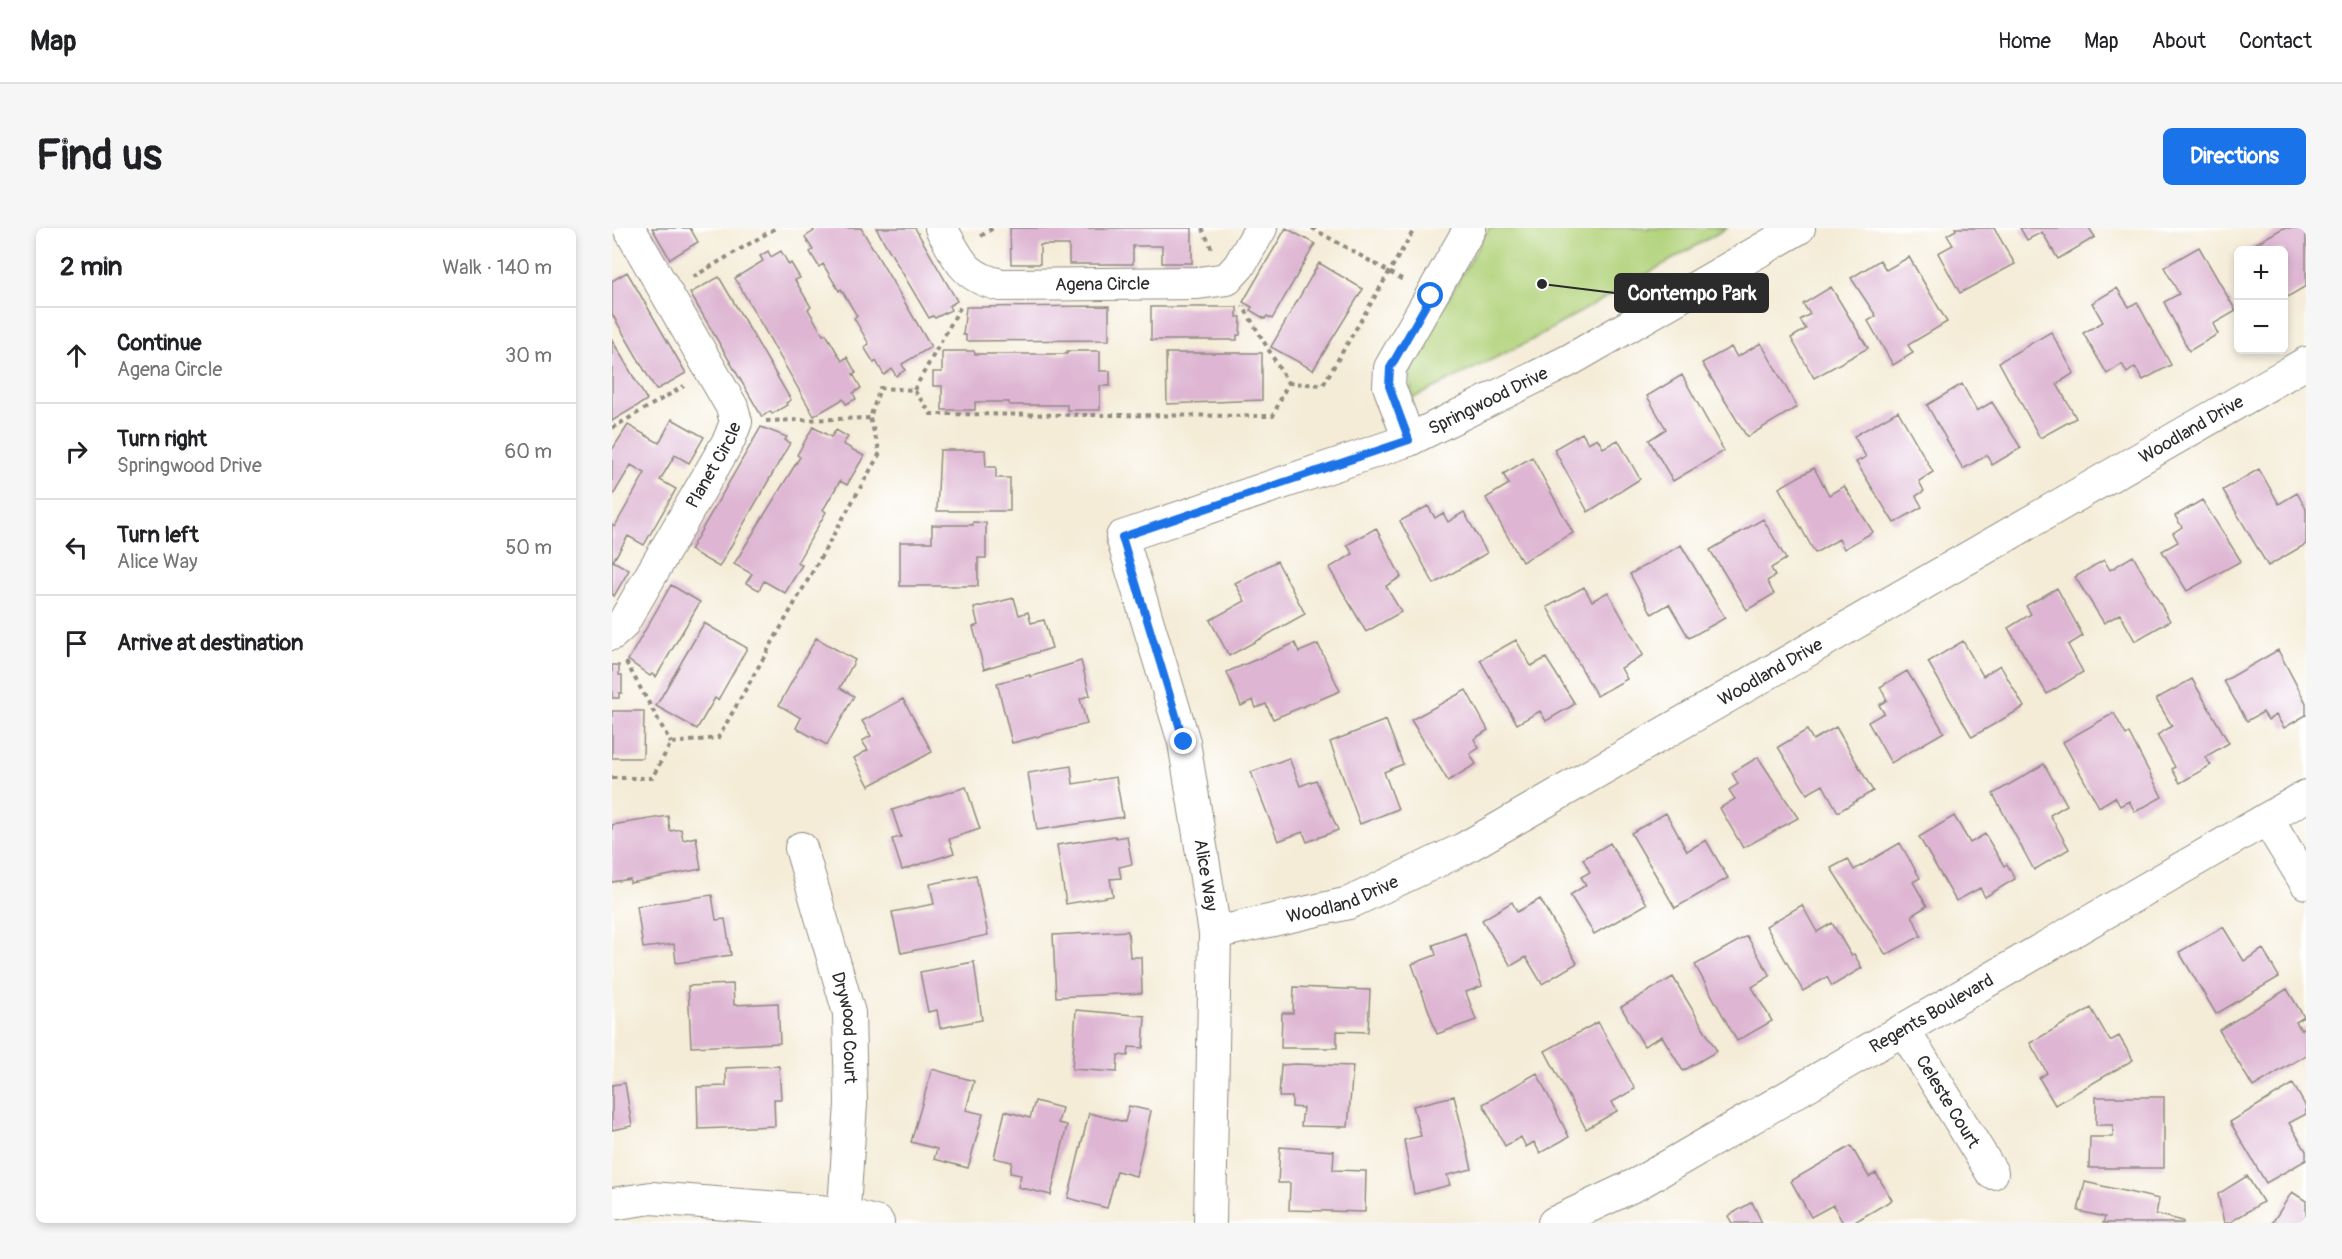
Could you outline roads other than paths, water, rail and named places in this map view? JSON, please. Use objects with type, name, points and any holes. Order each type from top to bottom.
[{"type":"street","name":"Planet Circle","points":[[617,645],[622,625],[729,440],[736,422],[732,406],[629,228]]},
{"type":"street","name":"Agena Circle","points":[[941,228],[960,262],[977,278],[1001,285],[1198,283],[1227,279],[1239,266],[1261,228]]},
{"type":"street","points":[[1409,440],[1389,386],[1390,368],[1470,228]]},
{"type":"street","name":"Springwood Drive","points":[[1122,537],[1409,440],[1570,360],[1799,228]]},
{"type":"street","name":"Woodland Drive","points":[[1215,933],[1349,903],[1463,849],[2306,363]]},
{"type":"street","name":"Alice Way","points":[[1122,537],[1184,742],[1215,933],[1210,1223]]},
{"type":"street","name":"Regents Boulevard","points":[[1554,1223],[1639,1183],[2306,796]]},
{"type":"street","points":[[2267,819],[2306,883]]},
{"type":"street","name":"Drywood Court","points":[[801,848],[849,1013],[851,1104],[843,1218]]},
{"type":"street","name":"Celeste Court","points":[[1904,1030],[1992,1173]]},
{"type":"street","points":[[612,1204],[651,1198],[878,1223]]},
{"type":"place","name":"Contempo Park","points":[[1542,284]]}]
